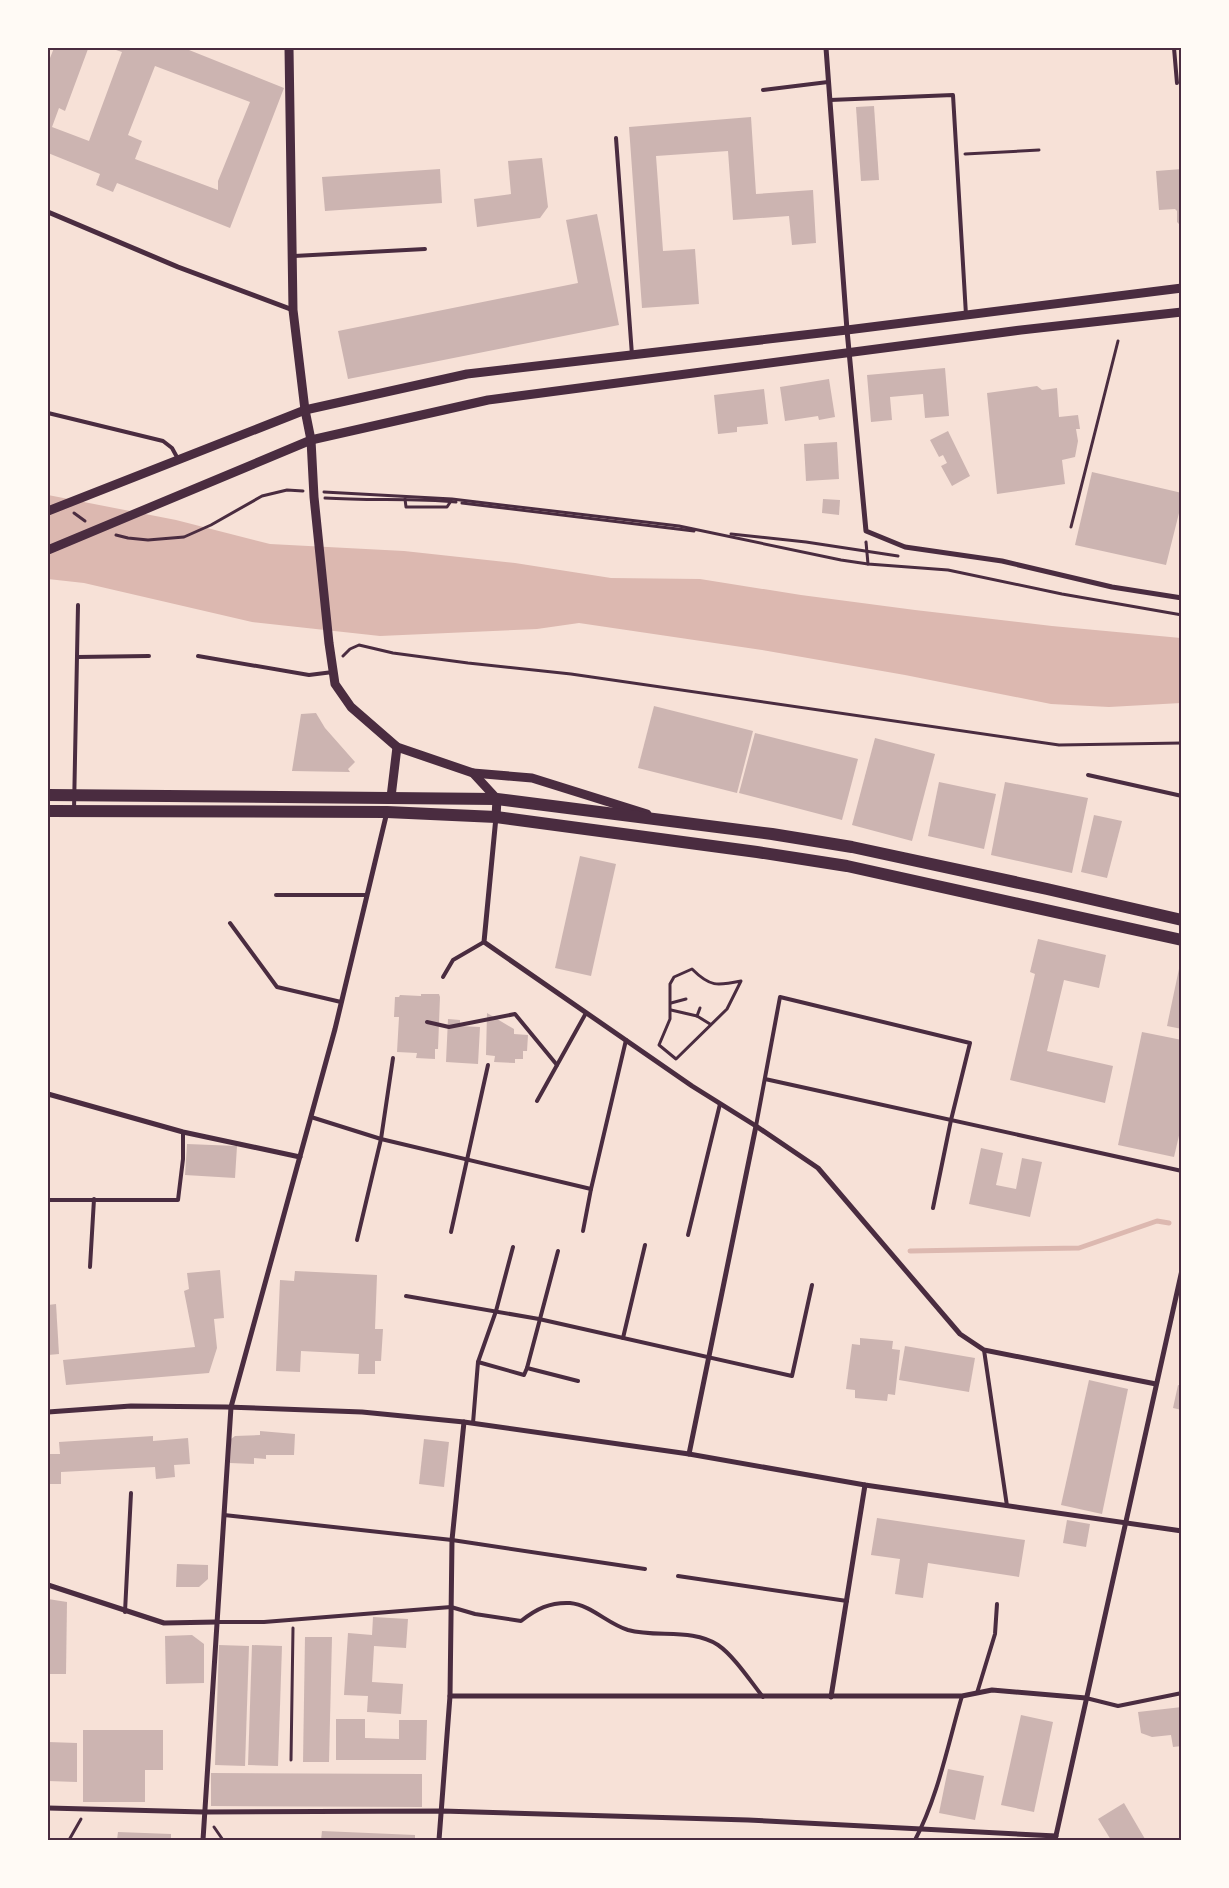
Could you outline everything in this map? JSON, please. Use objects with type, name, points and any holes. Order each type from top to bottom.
[{"type":"main road","points":[[48,795],[497,799],[772,834],[852,847],[1182,920]]},
{"type":"main road","points":[[48,811],[387,812],[496,817],[757,852],[846,866],[1182,940]]},
{"type":"street","points":[[289,48],[294,256],[293,310],[305,410],[311,440],[329,643],[335,684],[350,707],[398,747],[473,772],[532,778],[672,821]]},
{"type":"street","points":[[826,48],[847,330],[866,531],[905,547],[1002,561],[1112,587],[1182,598]]},
{"type":"street","points":[[48,212],[178,267],[293,310]]},
{"type":"street","points":[[48,511],[305,410],[467,374],[847,330],[1182,288]]},
{"type":"street","points":[[48,550],[311,440],[488,400],[1020,330],[1182,312]]},
{"type":"street","points":[[203,1840],[231,1407],[341,1002],[391,797],[398,747]]},
{"type":"street","points":[[473,772],[497,799],[484,942],[692,1086],[818,1168],[960,1334],[984,1350],[1156,1384]]},
{"type":"street","points":[[48,1094],[183,1132],[300,1157]]},
{"type":"street","points":[[689,1454],[756,1126]]},
{"type":"street","points":[[48,1808],[204,1812],[442,1811],[748,1820],[1055,1838],[1182,1270]]},
{"type":"street","points":[[48,1412],[131,1406],[231,1407],[362,1412],[464,1422],[689,1454],[865,1485],[1182,1531]]},
{"type":"street","points":[[440,1840],[450,1696],[452,1540],[464,1422]]},
{"type":"street","points":[[831,1697],[865,1485]]},
{"type":"street","points":[[48,1585],[105,1602],[125,1612],[164,1623],[217,1622]]},
{"type":"street","points":[[450,1696],[962,1696],[992,1690],[1086,1698]]},
{"type":"lane","points":[[1174,48],[1177,83]]},
{"type":"lane","points":[[763,90],[828,82]]},
{"type":"lane","points":[[830,100],[953,95],[966,315]]},
{"type":"lane","points":[[616,138],[632,355]]},
{"type":"lane","points":[[294,256],[426,249]]},
{"type":"lane","points":[[48,413],[163,441],[172,448],[178,459]]},
{"type":"lane","points":[[74,810],[78,605]]},
{"type":"lane","points":[[77,657],[149,656]]},
{"type":"lane","points":[[198,656],[309,675],[333,670]]},
{"type":"lane","points":[[1088,775],[1182,796]]},
{"type":"lane","points":[[276,895],[367,895]]},
{"type":"lane","points":[[230,923],[277,987],[341,1002]]},
{"type":"lane","points":[[444,977],[453,960],[484,942]]},
{"type":"lane","points":[[756,1126],[780,997],[970,1043],[951,1120],[933,1208]]},
{"type":"lane","points":[[537,1101],[586,1013]]},
{"type":"lane","points":[[428,1022],[449,1027],[515,1014],[557,1065]]},
{"type":"lane","points":[[584,1230],[591,1189],[626,1040]]},
{"type":"lane","points":[[356,1240],[381,1140],[393,1058]]},
{"type":"lane","points":[[451,1232],[488,1065]]},
{"type":"lane","points":[[765,1079],[1182,1171]]},
{"type":"lane","points":[[688,1235],[720,1104]]},
{"type":"lane","points":[[311,1117],[381,1140],[591,1189]]},
{"type":"lane","points":[[48,1200],[178,1200],[183,1159],[183,1132]]},
{"type":"lane","points":[[90,1267],[94,1199]]},
{"type":"lane","points":[[623,1338],[645,1244]]},
{"type":"lane","points":[[473,1423],[478,1362],[496,1311],[513,1247]]},
{"type":"lane","points":[[478,1362],[524,1375],[558,1251]]},
{"type":"lane","points":[[406,1296],[539,1319],[792,1376],[812,1285]]},
{"type":"lane","points":[[984,1350],[1007,1506]]},
{"type":"lane","points":[[527,1368],[578,1381]]},
{"type":"lane","points":[[125,1612],[131,1493]]},
{"type":"lane","points":[[224,1515],[452,1540],[644,1569]]},
{"type":"lane","points":[[678,1576],[846,1601]]},
{"type":"lane","points":[[217,1622],[264,1622],[451,1607],[475,1614],[521,1621],[533,1612],[550,1604],[572,1603],[592,1611],[627,1630],[647,1634],[694,1636],[718,1645],[738,1666],[762,1697]]},
{"type":"lane","points":[[977,1693],[995,1634],[997,1604]]},
{"type":"lane","points":[[1086,1698],[1118,1706],[1182,1693]]},
{"type":"lane","points":[[915,1840],[921,1829],[935,1789],[962,1696]]},
{"type":"path","points":[[956,155],[1039,150]]},
{"type":"path","points":[[1071,527],[1118,341]]},
{"type":"path","points":[[109,533],[128,538],[148,540],[184,537],[220,520],[262,496],[287,490],[378,501],[404,499],[454,502],[806,542],[906,558]]},
{"type":"path","points":[[316,493],[452,499],[679,526],[868,564],[948,570],[1062,594],[1182,615]]},
{"type":"path","points":[[404,499],[406,507],[447,508],[452,499]]},
{"type":"path","points":[[70,510],[87,523]]},
{"type":"path","points":[[867,552],[868,564]]},
{"type":"path","points":[[1024,578],[1024,585]]},
{"type":"path","points":[[333,670],[350,649],[359,645],[394,653],[571,674],[1059,745],[1182,744]]},
{"type":"path","points":[[692,969],[702,979],[718,986],[741,981],[727,1009],[676,1059],[660,1045],[670,1019],[671,1003],[670,984],[674,977],[692,969]]},
{"type":"path","points":[[671,1003],[686,999]]},
{"type":"path","points":[[698,1016],[700,1008]]},
{"type":"path","points":[[671,1010],[698,1016],[710,1024]]},
{"type":"path","points":[[292,1760],[293,1620]]},
{"type":"path","points":[[69,1840],[86,1809]]},
{"type":"path","points":[[257,1840],[272,1840]]},
{"type":"shaded area","points":[[48,495],[176,520],[270,544],[404,551],[515,563],[611,578],[700,579],[915,610],[1052,626],[1181,638],[1181,703],[1109,707],[1051,704],[905,675],[762,650],[579,623],[537,629],[380,636],[252,622],[84,583],[48,579]]},
{"type":"building","points":[[54,48],[88,49],[65,111],[59,108],[52,127],[89,141],[122,52],[110,48],[184,48],[284,88],[230,228],[117,183],[113,192],[96,185],[100,174],[48,153],[48,63]],"holes":[[[155,66],[250,102],[218,181],[218,190],[135,159],[142,141],[128,135]]]},
{"type":"building","points":[[874,106],[879,180],[861,181],[856,107]]},
{"type":"building","points":[[751,117],[756,194],[813,190],[816,243],[792,245],[789,216],[733,220],[728,151],[656,156],[663,251],[695,249],[699,304],[642,308],[629,127]]},
{"type":"building","points":[[542,158],[548,207],[540,218],[477,227],[474,199],[511,194],[508,161]]},
{"type":"building","points":[[440,169],[442,203],[325,211],[322,177]]},
{"type":"building","points":[[1182,169],[1182,227],[1177,222],[1177,211],[1175,209],[1159,210],[1156,171]]},
{"type":"building","points":[[597,214],[619,325],[348,379],[338,331],[578,283],[566,220]]},
{"type":"building","points":[[945,368],[949,416],[925,418],[923,394],[890,397],[892,420],[871,422],[867,375]]},
{"type":"building","points":[[829,379],[835,417],[819,420],[818,416],[785,421],[780,387]]},
{"type":"building","points":[[1037,386],[1042,390],[1057,388],[1059,417],[1078,415],[1080,429],[1076,429],[1078,441],[1075,457],[1062,460],[1065,484],[997,494],[987,393]]},
{"type":"building","points":[[764,389],[768,424],[737,427],[737,432],[718,434],[714,395]]},
{"type":"building","points":[[948,431],[970,476],[952,486],[941,466],[947,463],[943,455],[939,457],[930,440]]},
{"type":"building","points":[[837,442],[839,479],[806,481],[804,444]]},
{"type":"building","points":[[1092,472],[1182,493],[1182,501],[1166,565],[1075,545]]},
{"type":"building","points":[[823,499],[840,500],[839,515],[822,513]]},
{"type":"building","points":[[654,706],[753,731],[737,793],[638,768]]},
{"type":"building","points":[[316,713],[325,728],[355,762],[348,769],[350,772],[292,771],[301,714]]},
{"type":"building","points":[[755,733],[858,759],[842,820],[739,793]]},
{"type":"building","points":[[875,738],[935,754],[912,841],[852,825]]},
{"type":"building","points":[[939,782],[996,794],[984,849],[928,836]]},
{"type":"building","points":[[1005,782],[1088,798],[1072,873],[991,855]]},
{"type":"building","points":[[1094,815],[1122,821],[1107,878],[1081,872]]},
{"type":"building","points":[[580,856],[616,864],[591,976],[555,968]]},
{"type":"building","points":[[1038,939],[1106,955],[1099,988],[1064,980],[1047,1051],[1113,1066],[1105,1103],[1010,1080],[1035,974],[1030,972]]},
{"type":"building","points":[[1180,964],[1182,964],[1182,1029],[1167,1026]]},
{"type":"building","points":[[421,994],[439,994],[440,997],[438,1049],[435,1049],[435,1059],[416,1058],[417,1053],[397,1052],[399,1017],[394,1017],[395,997],[400,995],[421,996]]},
{"type":"building","points":[[487,1013],[514,1029],[514,1034],[528,1035],[527,1051],[523,1051],[523,1059],[515,1059],[515,1063],[494,1062],[495,1056],[486,1055]]},
{"type":"building","points":[[448,1019],[460,1020],[460,1026],[480,1027],[478,1064],[446,1062]]},
{"type":"building","points":[[1142,1032],[1182,1040],[1182,1123],[1174,1157],[1118,1145]]},
{"type":"building","points":[[187,1144],[237,1146],[235,1178],[185,1175]]},
{"type":"building","points":[[981,1148],[1003,1153],[996,1185],[1016,1189],[1022,1158],[1042,1162],[1030,1217],[969,1204]]},
{"type":"building","points":[[220,1270],[224,1318],[214,1319],[217,1348],[209,1373],[66,1385],[63,1360],[195,1347],[184,1291],[189,1289],[187,1273]]},
{"type":"building","points":[[295,1271],[377,1275],[375,1329],[383,1329],[381,1361],[375,1361],[375,1374],[358,1374],[359,1354],[301,1351],[300,1372],[276,1371],[280,1280],[294,1281]]},
{"type":"building","points":[[56,1304],[59,1354],[48,1355],[48,1305]]},
{"type":"building","points":[[860,1338],[893,1341],[892,1349],[900,1350],[895,1395],[888,1394],[887,1401],[855,1398],[855,1390],[846,1389],[852,1344],[860,1345]]},
{"type":"building","points":[[905,1346],[975,1358],[969,1392],[899,1380]]},
{"type":"building","points":[[1089,1380],[1128,1389],[1102,1514],[1061,1505]]},
{"type":"building","points":[[1178,1385],[1182,1386],[1182,1410],[1173,1408]]},
{"type":"building","points":[[260,1431],[295,1434],[294,1455],[266,1455],[266,1459],[254,1458],[254,1464],[230,1463],[231,1439],[235,1436],[260,1435]]},
{"type":"building","points":[[153,1436],[153,1441],[188,1438],[190,1464],[174,1465],[175,1477],[156,1479],[155,1467],[61,1472],[61,1484],[48,1484],[48,1454],[60,1454],[59,1442]]},
{"type":"building","points":[[424,1439],[449,1442],[444,1487],[419,1484]]},
{"type":"building","points":[[877,1518],[1025,1540],[1019,1577],[928,1563],[923,1598],[895,1594],[900,1559],[871,1555]]},
{"type":"building","points":[[1067,1520],[1090,1524],[1086,1547],[1063,1543]]},
{"type":"building","points":[[177,1564],[208,1565],[208,1579],[199,1587],[176,1587]]},
{"type":"building","points":[[48,1599],[67,1602],[66,1674],[48,1674]]},
{"type":"building","points":[[373,1617],[408,1619],[406,1648],[374,1646],[372,1682],[403,1684],[401,1714],[367,1712],[368,1696],[344,1695],[348,1633],[372,1635]]},
{"type":"building","points":[[192,1635],[204,1644],[204,1683],[166,1684],[165,1636]]},
{"type":"building","points":[[305,1637],[332,1637],[329,1762],[303,1762]]},
{"type":"building","points":[[219,1645],[249,1646],[245,1766],[215,1765]]},
{"type":"building","points":[[252,1645],[282,1646],[278,1766],[248,1765]]},
{"type":"building","points":[[1182,1707],[1182,1746],[1173,1747],[1171,1735],[1152,1737],[1141,1733],[1138,1712]]},
{"type":"building","points":[[1021,1715],[1053,1722],[1034,1812],[1001,1805]]},
{"type":"building","points":[[336,1719],[365,1719],[365,1738],[399,1739],[399,1720],[427,1720],[426,1760],[336,1760]]},
{"type":"building","points":[[83,1730],[163,1730],[163,1770],[145,1770],[145,1802],[83,1802]]},
{"type":"building","points":[[48,1742],[77,1743],[77,1782],[48,1781]]},
{"type":"building","points":[[948,1769],[984,1776],[975,1820],[939,1813]]},
{"type":"building","points":[[211,1773],[422,1774],[422,1807],[211,1806]]},
{"type":"building","points":[[1124,1803],[1145,1839],[1111,1840],[1098,1819]]},
{"type":"building","points":[[322,1831],[415,1835],[415,1840],[321,1840]]},
{"type":"building","points":[[118,1832],[171,1834],[171,1840],[117,1840]]},
{"type":"waterway","points":[[910,1251],[1079,1248],[1157,1221],[1169,1223]]}]
